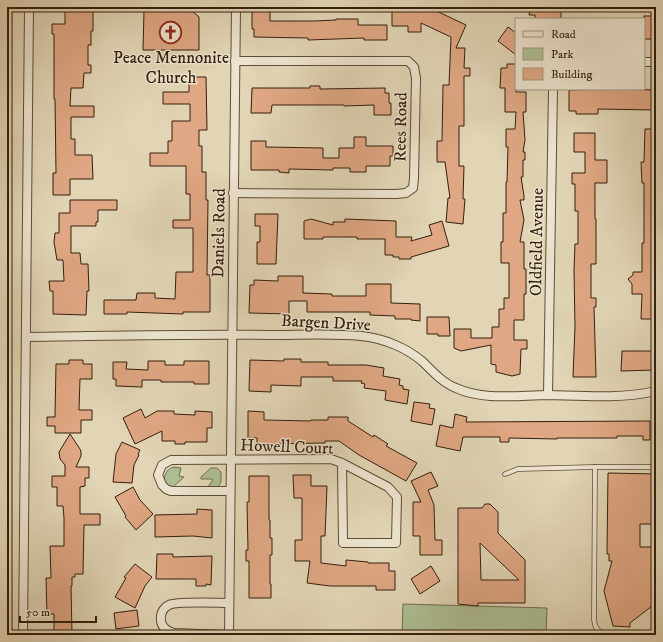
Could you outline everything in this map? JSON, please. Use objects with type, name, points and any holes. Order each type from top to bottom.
[{"type":"street","points":[[23,635],[29,7]]},
{"type":"street","name":"Daniels Road","points":[[229,603],[174,603],[165,608],[161,616],[161,622],[164,628],[174,633],[229,635],[236,7]]},
{"type":"street","name":"Rees Road","points":[[233,193],[406,193],[413,188],[414,178],[416,78],[414,66],[408,61],[235,61]]},
{"type":"street","points":[[645,62],[656,62]]},
{"type":"street","name":"Oldfield Avenue","points":[[548,395],[553,90]]},
{"type":"street","name":"Bargen Drive","points":[[26,337],[232,335],[362,336],[384,341],[404,348],[454,388],[470,394],[494,396],[638,395],[656,391]]},
{"type":"street","points":[[230,459],[171,460],[162,465],[158,475],[162,485],[171,491],[230,491]]},
{"type":"street","name":"Howell Court","points":[[230,459],[331,459],[342,463],[388,487],[397,497],[396,543],[343,543],[342,463]]},
{"type":"lane","points":[[596,467],[595,627],[598,631],[603,633],[656,634]]},
{"type":"lane","points":[[505,474],[518,468],[656,467]]},
{"type":"green space","points":[[174,467],[181,468],[179,476],[184,477],[173,487],[166,483],[164,477],[167,471]]},
{"type":"green space","points":[[211,468],[217,468],[221,472],[221,482],[218,487],[207,488],[213,480],[201,479],[201,477]]},
{"type":"green space","points":[[403,604],[547,608],[546,635],[402,635]]},
{"type":"building","name":"Peace Mennonite Church","points":[[147,7],[191,7],[191,10],[199,17],[199,50],[143,50],[144,10],[147,10]]},
{"type":"building","points":[[252,7],[270,7],[270,21],[358,19],[358,25],[387,25],[387,40],[364,40],[364,38],[308,40],[308,38],[254,37],[254,29],[252,29]]},
{"type":"building","points":[[392,7],[428,7],[466,25],[456,48],[465,48],[464,68],[470,68],[470,76],[464,76],[464,126],[459,126],[459,166],[464,166],[463,199],[465,199],[463,224],[446,222],[448,198],[450,198],[445,162],[437,162],[437,141],[442,141],[443,85],[449,85],[451,37],[421,23],[421,32],[408,32],[408,26],[392,26]]},
{"type":"building","points":[[530,7],[561,8],[561,18],[535,18],[535,15],[529,15]]},
{"type":"building","points":[[65,11],[93,11],[91,45],[88,45],[88,65],[91,65],[91,73],[84,73],[83,88],[71,88],[70,106],[94,106],[94,117],[71,117],[71,139],[75,139],[75,155],[92,155],[93,179],[70,179],[70,195],[53,195],[53,173],[56,173],[54,34],[52,34],[52,24],[65,24]]},
{"type":"building","points":[[644,16],[656,16],[656,39],[645,39]]},
{"type":"building","points":[[508,27],[515,32],[515,54],[498,41]]},
{"type":"building","points":[[507,64],[515,64],[515,90],[516,92],[526,92],[526,112],[523,112],[525,140],[523,152],[525,152],[525,160],[523,160],[523,177],[521,177],[524,200],[520,200],[524,220],[520,242],[524,242],[526,294],[524,294],[524,320],[514,320],[514,340],[527,340],[527,349],[521,349],[520,374],[512,376],[496,372],[496,365],[491,364],[491,345],[461,351],[454,348],[454,329],[471,329],[471,338],[492,338],[492,327],[499,327],[499,309],[504,309],[504,298],[509,298],[509,263],[501,263],[501,242],[503,242],[503,213],[506,213],[508,147],[506,147],[506,129],[515,129],[516,112],[505,112],[505,88],[500,88],[501,68],[507,68]]},
{"type":"building","points":[[189,77],[206,77],[207,130],[199,130],[199,146],[202,146],[202,172],[206,172],[206,200],[208,200],[207,275],[210,275],[210,312],[183,312],[183,314],[127,312],[127,314],[104,314],[104,300],[136,300],[137,293],[155,293],[155,298],[175,299],[176,272],[193,272],[193,228],[173,228],[173,220],[190,220],[190,194],[186,194],[186,166],[150,166],[150,153],[168,153],[168,141],[172,141],[172,121],[190,121],[190,104],[163,104],[163,92],[189,92]]},
{"type":"building","points":[[310,86],[320,86],[320,89],[385,88],[385,93],[389,93],[391,115],[374,115],[374,105],[272,105],[271,113],[251,113],[252,88],[310,88]]},
{"type":"building","points":[[569,90],[656,90],[656,110],[598,109],[598,114],[576,114],[576,111],[569,111]]},
{"type":"building","points":[[645,129],[656,129],[656,319],[641,319],[642,294],[632,294],[632,284],[628,279],[633,275],[633,272],[642,272],[642,243],[644,243],[644,183],[642,183],[641,162],[644,162]]},
{"type":"building","points":[[574,133],[595,133],[595,160],[607,160],[607,183],[595,183],[596,264],[591,264],[591,298],[596,298],[596,307],[594,307],[596,377],[573,377],[575,327],[574,271],[575,244],[578,244],[578,211],[575,211],[575,184],[572,184],[572,173],[585,173],[585,152],[574,152]]},
{"type":"building","points":[[354,137],[366,137],[366,146],[393,146],[393,156],[390,156],[390,166],[366,166],[366,172],[350,172],[350,168],[333,168],[333,170],[289,169],[289,173],[279,172],[279,170],[251,170],[251,141],[266,141],[266,147],[323,148],[323,158],[339,158],[339,148],[354,148]]},
{"type":"building","points":[[70,200],[117,200],[117,210],[98,210],[98,222],[96,222],[96,226],[71,226],[71,253],[80,253],[81,264],[88,264],[89,291],[87,291],[86,315],[53,314],[53,291],[50,291],[49,281],[64,281],[63,260],[57,260],[54,242],[55,233],[59,233],[59,213],[70,213]]},
{"type":"building","points":[[255,214],[278,214],[276,264],[257,264],[257,242],[260,242],[260,226],[255,226]]},
{"type":"building","points":[[311,219],[333,225],[333,222],[345,222],[345,219],[396,221],[396,237],[412,237],[411,241],[432,235],[429,225],[442,221],[449,246],[411,257],[411,259],[399,259],[399,257],[393,257],[393,255],[385,255],[385,239],[323,237],[323,239],[304,239],[304,221]]},
{"type":"building","points":[[278,276],[303,276],[303,293],[332,294],[332,296],[366,296],[366,284],[391,284],[391,303],[420,304],[420,321],[411,319],[395,319],[395,316],[370,315],[370,312],[307,312],[307,301],[289,301],[289,314],[249,313],[250,285],[254,285],[254,280],[278,281]]},
{"type":"building","points":[[427,317],[449,317],[450,336],[427,334]]},
{"type":"building","points":[[622,351],[656,351],[656,370],[621,371]]},
{"type":"building","points":[[284,359],[301,359],[301,362],[328,362],[328,365],[366,365],[384,368],[383,376],[400,379],[399,385],[403,386],[403,389],[409,390],[407,404],[385,400],[386,391],[364,388],[365,384],[361,383],[362,381],[333,381],[333,377],[301,377],[301,386],[271,385],[271,392],[249,391],[250,360],[284,361]]},
{"type":"building","points":[[69,360],[83,360],[83,364],[92,364],[92,379],[80,379],[79,410],[92,410],[92,420],[81,420],[81,433],[55,433],[55,426],[47,426],[47,417],[55,417],[56,364],[69,364]]},
{"type":"building","points":[[148,361],[165,361],[165,365],[184,365],[184,361],[209,361],[209,384],[142,380],[142,387],[116,386],[116,379],[113,379],[113,362],[127,362],[126,369],[148,370]]},
{"type":"building","points":[[414,402],[430,404],[429,408],[435,409],[432,425],[411,421]]},
{"type":"building","points":[[141,409],[145,418],[157,411],[174,411],[174,414],[195,415],[195,411],[212,412],[212,428],[207,428],[207,442],[185,442],[185,444],[175,444],[175,441],[162,441],[162,431],[135,444],[123,418]]},
{"type":"building","points":[[248,411],[264,412],[264,420],[311,421],[328,420],[328,417],[348,417],[348,421],[373,437],[374,435],[388,444],[386,446],[417,463],[406,481],[359,455],[339,441],[325,441],[325,443],[257,444],[257,438],[248,438]]},
{"type":"building","points":[[455,414],[467,417],[466,422],[650,421],[650,440],[643,440],[643,436],[617,436],[617,438],[509,438],[509,442],[500,442],[500,437],[463,437],[460,451],[436,446],[440,425],[453,428]]},
{"type":"building","points":[[70,434],[81,452],[81,456],[76,467],[89,467],[89,478],[85,478],[85,486],[80,487],[80,514],[100,514],[100,525],[84,525],[83,574],[75,574],[75,577],[72,577],[71,586],[72,635],[54,635],[54,614],[47,614],[46,578],[51,578],[50,546],[64,546],[64,518],[63,506],[57,506],[57,487],[52,487],[52,476],[65,476],[65,465],[60,459],[59,452]]},
{"type":"building","points":[[122,442],[140,450],[134,465],[132,483],[113,482],[116,454]]},
{"type":"building","points":[[431,472],[438,486],[428,490],[434,505],[435,540],[442,540],[442,555],[420,555],[420,536],[413,536],[413,502],[421,502],[411,481]]},
{"type":"building","points":[[608,473],[656,474],[656,524],[640,524],[640,547],[656,547],[656,603],[630,623],[630,627],[613,626],[604,591],[612,561],[609,561],[609,554],[607,554]]},
{"type":"building","points":[[293,475],[311,475],[311,486],[327,486],[325,536],[321,536],[321,563],[346,566],[346,560],[368,563],[389,563],[389,571],[395,571],[395,590],[376,590],[376,586],[330,586],[307,583],[310,561],[295,561],[295,540],[302,540],[302,498],[294,498]]},
{"type":"building","points":[[249,476],[269,476],[269,520],[270,538],[272,538],[272,555],[270,555],[271,598],[249,598],[249,561],[246,561],[246,550],[248,550],[247,502],[249,502]]},
{"type":"building","points":[[133,487],[140,500],[153,514],[136,530],[125,517],[126,516],[115,497]]},
{"type":"building","points":[[485,504],[490,504],[498,512],[498,533],[525,560],[525,603],[478,603],[478,606],[458,604],[458,508],[482,508]],"holes":[[[480,543],[519,580],[481,580]]]},
{"type":"building","points":[[197,509],[212,510],[212,538],[193,536],[155,537],[155,515],[197,514]]},
{"type":"building","points":[[157,554],[173,554],[173,557],[212,556],[211,585],[206,584],[206,586],[196,586],[196,579],[156,579]]},
{"type":"building","points":[[135,564],[152,577],[145,586],[135,608],[115,597],[126,578],[124,577]]},
{"type":"building","points":[[431,566],[440,581],[420,594],[411,579]]},
{"type":"building","points":[[137,610],[139,626],[116,629],[114,613]]},
{"type":"place","name":"Peace Mennonite Church","points":[[171,33]]}]
